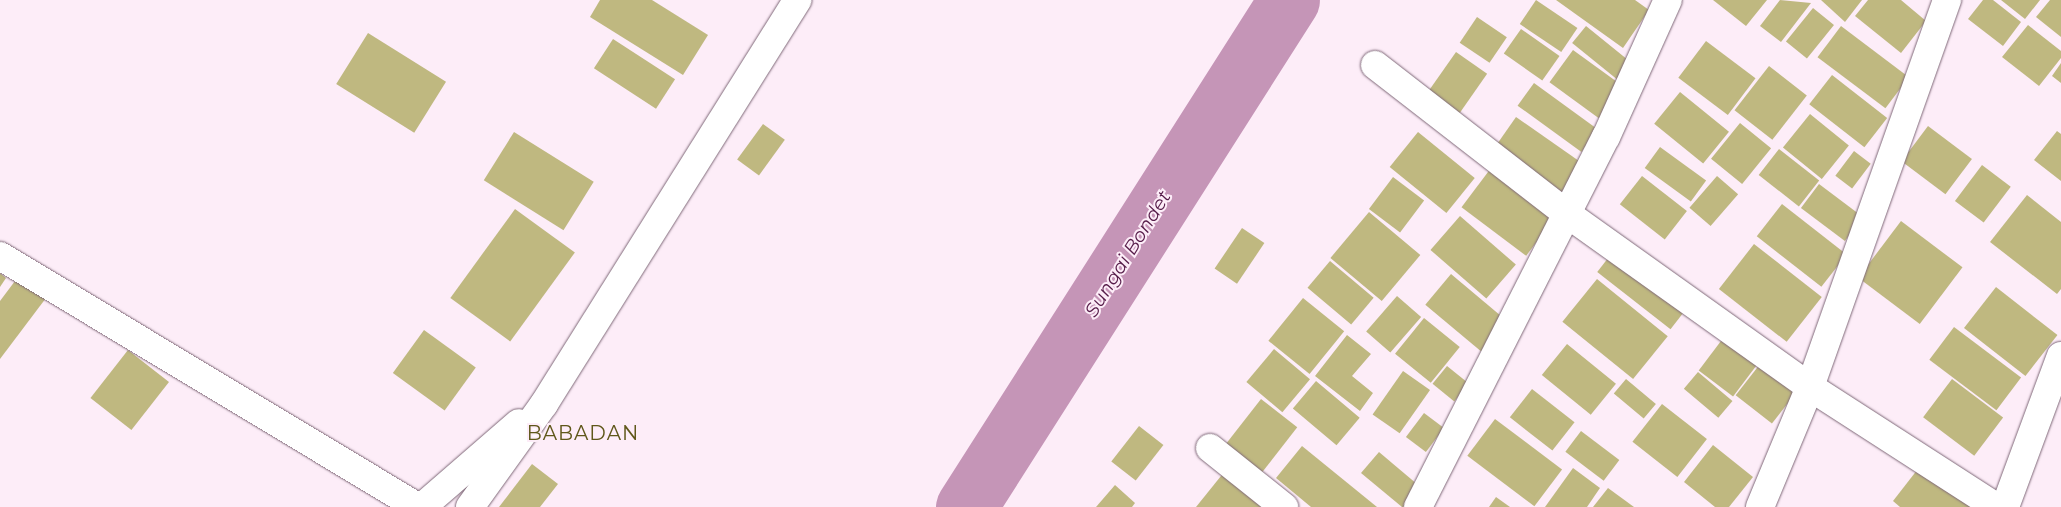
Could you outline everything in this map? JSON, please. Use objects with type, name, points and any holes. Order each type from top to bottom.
[{"type":"street","points":[[470,507],[544,404],[797,0]]},
{"type":"street","points":[[1418,507],[1566,212],[1668,0]]},
{"type":"street","points":[[1760,507],[1810,387],[1948,0]]},
{"type":"street","points":[[1375,65],[1566,212],[1810,387],[1996,507]]},
{"type":"street","points":[[0,256],[417,507]]},
{"type":"street","points":[[2006,507],[2061,356]]},
{"type":"street","points":[[422,507],[544,404]]},
{"type":"street","points":[[1210,448],[1284,507]]},
{"type":"building","points":[[600,0],[652,0],[708,35],[683,75],[590,17]]},
{"type":"building","points":[[1536,0],[1577,28],[1561,52],[1520,24]]},
{"type":"building","points":[[1556,0],[1635,0],[1649,10],[1623,48]]},
{"type":"building","points":[[1713,0],[1767,0],[1746,26]]},
{"type":"building","points":[[1780,0],[1811,3],[1781,42],[1760,26]]},
{"type":"building","points":[[1821,0],[1862,0],[1845,22]]},
{"type":"building","points":[[1868,0],[1901,0],[1926,21],[1901,53],[1855,16]]},
{"type":"building","points":[[1983,0],[1993,0],[2021,22],[2003,46],[1968,19]]},
{"type":"building","points":[[2001,0],[2040,0],[2025,19]]},
{"type":"building","points":[[2050,0],[2061,0],[2061,37],[2036,17]]},
{"type":"building","points":[[1813,8],[1834,25],[1807,58],[1786,41]]},
{"type":"building","points":[[1477,17],[1507,37],[1490,63],[1460,43]]},
{"type":"building","points":[[2028,25],[2061,51],[2061,58],[2039,86],[2002,57]]},
{"type":"building","points":[[1586,26],[1634,65],[1620,82],[1572,43]]},
{"type":"building","points":[[1841,26],[1909,77],[1885,108],[1818,57]]},
{"type":"building","points":[[1521,29],[1560,56],[1542,81],[1504,54]]},
{"type":"building","points":[[368,33],[446,82],[414,133],[336,84]]},
{"type":"building","points":[[613,39],[675,79],[656,109],[594,68]]},
{"type":"building","points":[[1706,41],[1756,78],[1728,115],[1678,78]]},
{"type":"building","points":[[1573,50],[1622,86],[1599,118],[1549,82]]},
{"type":"building","points":[[1456,52],[1487,74],[1455,120],[1424,98]]},
{"type":"building","points":[[2061,63],[2061,83],[2052,76]]},
{"type":"building","points":[[1769,66],[1807,96],[1772,140],[1735,110]]},
{"type":"building","points":[[1832,75],[1887,118],[1864,147],[1809,104]]},
{"type":"building","points":[[1534,83],[1598,129],[1581,152],[1518,106]]},
{"type":"building","points":[[1680,92],[1729,132],[1703,164],[1654,124]]},
{"type":"building","points":[[1810,114],[1849,145],[1822,179],[1783,147]]},
{"type":"building","points":[[1516,117],[1584,165],[1563,194],[1495,146]]},
{"type":"building","points":[[1740,123],[1771,148],[1742,184],[1711,159]]},
{"type":"building","points":[[763,124],[785,140],[759,175],[737,160]]},
{"type":"building","points":[[1928,126],[1972,159],[1945,194],[1902,161]]},
{"type":"building","points":[[2057,131],[2061,134],[2061,181],[2034,160]]},
{"type":"building","points":[[514,132],[594,182],[564,230],[484,180]]},
{"type":"building","points":[[1418,132],[1475,178],[1446,213],[1390,167]]},
{"type":"building","points":[[1660,147],[1706,181],[1691,202],[1645,168]]},
{"type":"building","points":[[1779,149],[1819,180],[1799,206],[1759,175]]},
{"type":"building","points":[[1854,151],[1871,164],[1852,188],[1835,176]]},
{"type":"building","points":[[1494,164],[1559,213],[1526,256],[1462,207]]},
{"type":"building","points":[[1982,165],[2011,187],[1984,223],[1955,201]]},
{"type":"building","points":[[1642,176],[1687,211],[1665,239],[1620,204]]},
{"type":"building","points":[[1717,176],[1738,194],[1711,226],[1689,208]]},
{"type":"building","points":[[1393,177],[1424,200],[1400,232],[1369,209]]},
{"type":"building","points":[[1819,184],[1863,217],[1845,241],[1801,208]]},
{"type":"building","points":[[2027,195],[2061,222],[2061,289],[2057,294],[1990,242]]},
{"type":"building","points":[[1782,204],[1847,254],[1821,287],[1757,236]]},
{"type":"building","points":[[515,209],[575,252],[510,341],[450,298]]},
{"type":"building","points":[[1369,212],[1420,255],[1382,301],[1330,258]]},
{"type":"building","points":[[1460,216],[1516,265],[1486,299],[1430,250]]},
{"type":"building","points":[[1901,221],[1962,267],[1920,324],[1858,278]]},
{"type":"building","points":[[1242,228],[1264,243],[1237,284],[1215,269]]},
{"type":"building","points":[[1754,244],[1822,297],[1787,342],[1719,289]]},
{"type":"building","points":[[1612,253],[1685,310],[1671,329],[1597,272]]},
{"type":"building","points":[[1330,261],[1374,298],[1351,324],[1308,288]]},
{"type":"building","points":[[0,273],[6,278],[0,287]]},
{"type":"building","points":[[1451,274],[1508,322],[1483,353],[1425,305]]},
{"type":"building","points":[[18,277],[46,298],[0,359],[0,301]]},
{"type":"building","points":[[1597,279],[1668,336],[1633,379],[1562,322]]},
{"type":"building","points":[[1996,287],[2057,335],[2025,376],[1964,328]]},
{"type":"building","points":[[1397,296],[1421,317],[1390,352],[1366,331]]},
{"type":"building","points":[[1303,298],[1344,331],[1310,374],[1268,341]]},
{"type":"building","points":[[1424,318],[1460,347],[1431,383],[1395,354]]},
{"type":"building","points":[[1954,327],[2021,378],[1996,410],[1929,360]]},
{"type":"building","points":[[424,330],[476,368],[445,410],[393,373]]},
{"type":"building","points":[[1727,333],[1761,359],[1733,396],[1699,371]]},
{"type":"building","points":[[1347,335],[1371,354],[1352,376],[1373,393],[1360,411],[1315,376]]},
{"type":"building","points":[[1567,344],[1616,384],[1591,415],[1542,375]]},
{"type":"building","points":[[1274,349],[1310,379],[1282,412],[1246,382]]},
{"type":"building","points":[[128,350],[169,382],[131,430],[90,398]]},
{"type":"building","points":[[1764,359],[1800,387],[1772,424],[1736,395]]},
{"type":"building","points":[[1447,366],[1469,384],[1454,401],[1433,384]]},
{"type":"building","points":[[1403,371],[1430,390],[1400,433],[1373,414]]},
{"type":"building","points":[[1698,372],[1732,401],[1718,418],[1684,389]]},
{"type":"building","points":[[1626,379],[1656,404],[1644,419],[1614,394]]},
{"type":"building","points":[[1952,379],[2003,418],[1974,456],[1923,417]]},
{"type":"building","points":[[1316,381],[1360,418],[1337,445],[1293,409]]},
{"type":"building","points":[[1532,389],[1575,422],[1552,451],[1510,417]]},
{"type":"building","points":[[1261,399],[1297,427],[1261,474],[1225,445]]},
{"type":"building","points":[[1662,404],[1707,439],[1677,477],[1632,442]]},
{"type":"building","points":[[1424,413],[1444,428],[1426,452],[1406,437]]},
{"type":"building","points":[[1495,419],[1562,470],[1534,506],[1467,456]]},
{"type":"building","points":[[1139,426],[1163,445],[1136,481],[1111,461]]},
{"type":"building","points":[[1581,431],[1619,460],[1604,481],[1565,452]]},
{"type":"building","points":[[1713,445],[1753,477],[1729,507],[1715,507],[1684,482]]},
{"type":"building","points":[[1302,446],[1377,507],[1311,507],[1276,478]]},
{"type":"building","points":[[1379,452],[1424,490],[1409,507],[1402,507],[1361,473]]},
{"type":"building","points":[[532,464],[558,484],[540,507],[499,507]]},
{"type":"building","points":[[1921,465],[1974,507],[1900,507],[1893,501]]},
{"type":"building","points":[[1573,468],[1600,488],[1587,507],[1545,507]]},
{"type":"building","points":[[1225,471],[1269,507],[1196,507]]},
{"type":"building","points":[[1115,485],[1135,503],[1132,507],[1096,507]]},
{"type":"building","points":[[1608,488],[1634,507],[1593,507]]},
{"type":"building","points":[[1496,497],[1510,507],[1489,507]]},
{"type":"waterway","name":"Sungai Bondet","points":[[966,507],[1289,0]]},
{"type":"district","name":"BABADAN","points":[[583,433]]}]
